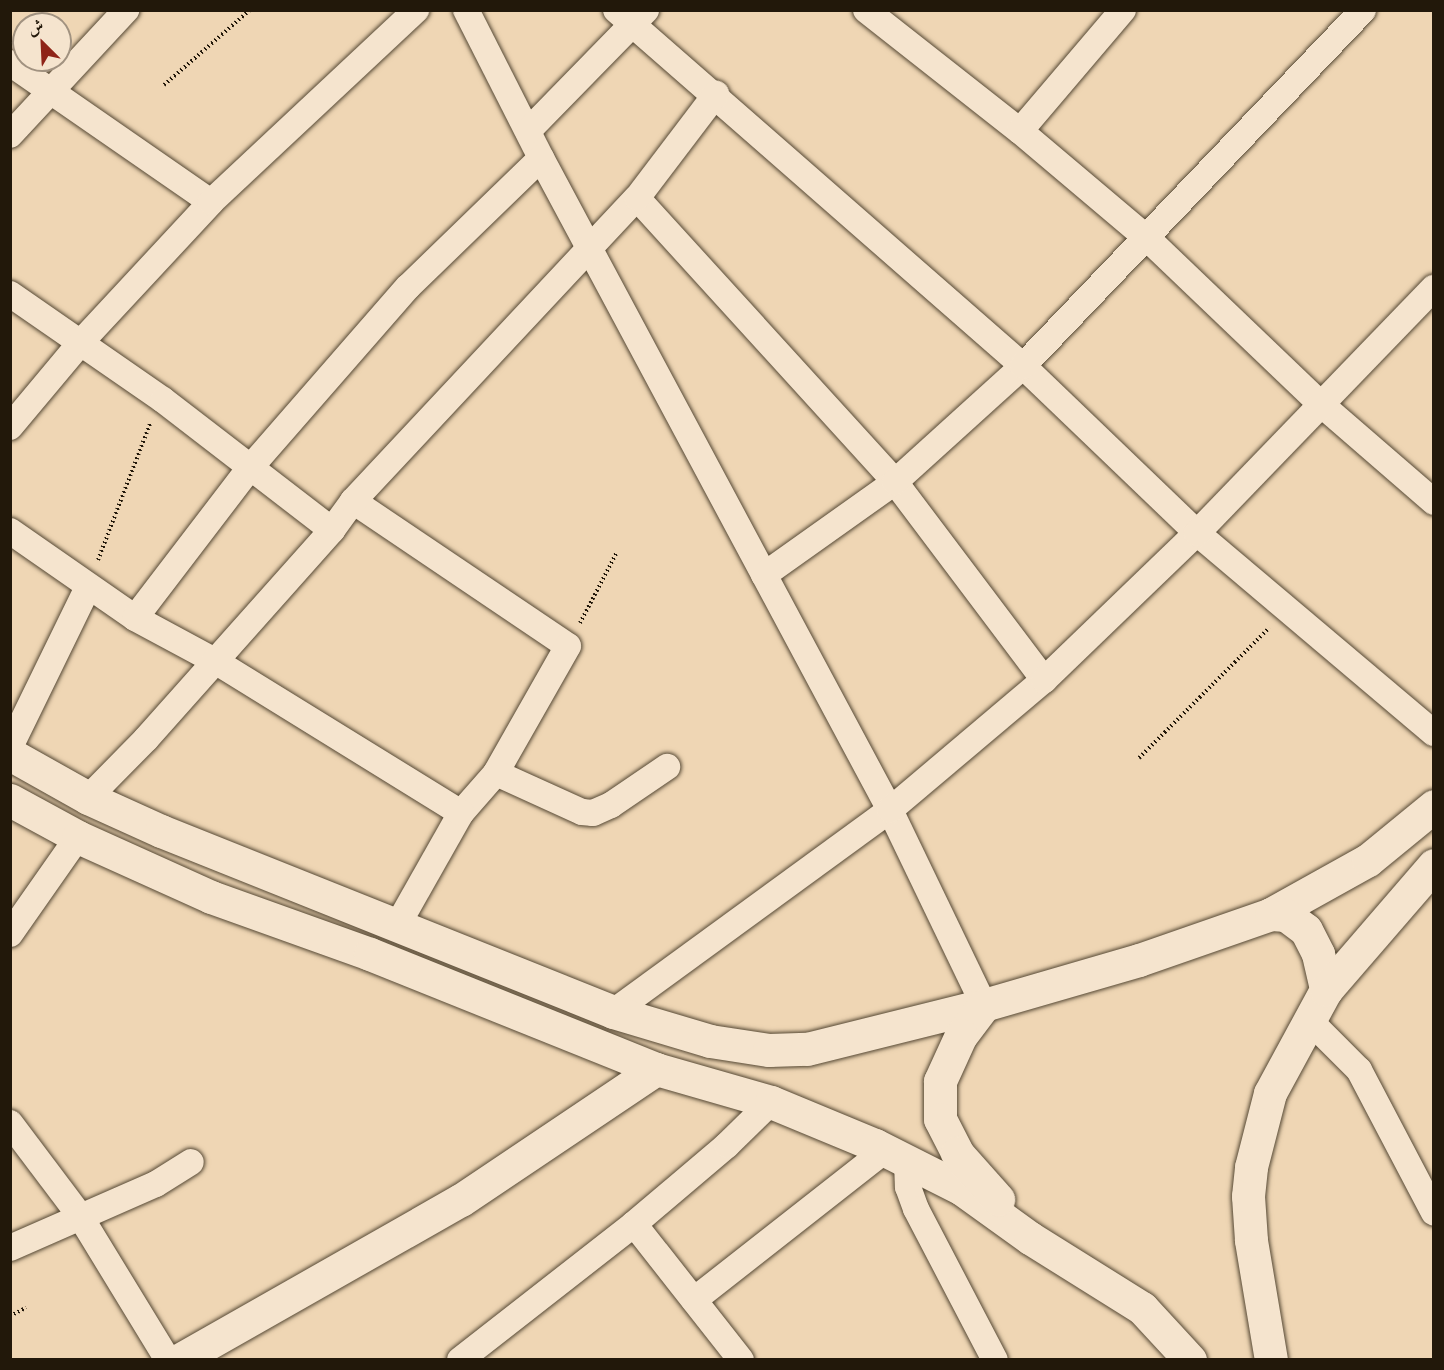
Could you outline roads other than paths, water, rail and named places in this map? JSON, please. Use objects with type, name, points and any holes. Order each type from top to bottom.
[{"type":"street","points":[[10,135],[126,10]]},
{"type":"street","points":[[10,427],[82,341],[211,202],[416,10]]},
{"type":"street","points":[[466,10],[541,158],[890,810],[984,1005]]},
{"type":"street","points":[[1020,131],[1123,10]]},
{"type":"street","points":[[764,575],[895,482],[1023,366],[1148,239],[1363,10]]},
{"type":"street","points":[[876,13],[1148,239],[1322,405],[1434,502]]},
{"type":"street","points":[[528,131],[631,15],[716,94],[1023,366],[1197,533],[1289,608],[1434,733]]},
{"type":"street","points":[[10,63],[211,202]]},
{"type":"street","points":[[88,798],[332,530],[353,501],[637,198],[716,94]]},
{"type":"street","points":[[135,618],[249,469],[408,287],[541,158]]},
{"type":"street","points":[[637,198],[895,482],[1044,680]]},
{"type":"street","points":[[613,1012],[890,810],[1044,680],[1197,533],[1434,288]]},
{"type":"street","points":[[10,294],[82,341],[163,399],[249,469],[332,530]]},
{"type":"street","points":[[353,501],[568,646],[496,773],[461,813],[397,926]]},
{"type":"street","points":[[10,531],[135,618],[215,661],[461,813]]},
{"type":"street","points":[[10,747],[88,587]]},
{"type":"street","points":[[10,754],[88,798],[397,926],[613,1012],[710,1041],[769,1050],[807,1048],[984,1005],[1139,960],[1271,914],[1368,860],[1434,806]]},
{"type":"street","points":[[496,773],[582,812],[593,813],[611,805],[667,768]]},
{"type":"street","points":[[10,800],[78,837],[211,897],[370,954],[656,1069],[771,1102],[896,1155],[962,1189],[1030,1238],[1142,1308],[1179,1356]]},
{"type":"street","points":[[10,934],[78,837]]},
{"type":"street","points":[[1271,1359],[1251,1240],[1251,1167],[1270,1094],[1311,1022],[1326,990],[1434,865]]},
{"type":"street","points":[[1271,914],[1286,915],[1306,930],[1318,954],[1326,990]]},
{"type":"street","points":[[984,1005],[961,1035],[939,1081],[940,1119],[957,1153],[1030,1238]]},
{"type":"street","points":[[1311,1022],[1359,1070],[1434,1213]]},
{"type":"street","points":[[179,1359],[461,1200],[656,1069]]},
{"type":"street","points":[[460,1359],[634,1224],[727,1145],[771,1102]]},
{"type":"street","points":[[10,1123],[80,1216],[168,1359]]},
{"type":"street","points":[[694,1300],[896,1155]]},
{"type":"street","points":[[896,1155],[916,1209],[994,1359]]},
{"type":"street","points":[[10,1248],[156,1184],[191,1162]]},
{"type":"street","points":[[634,1224],[741,1359]]}]
